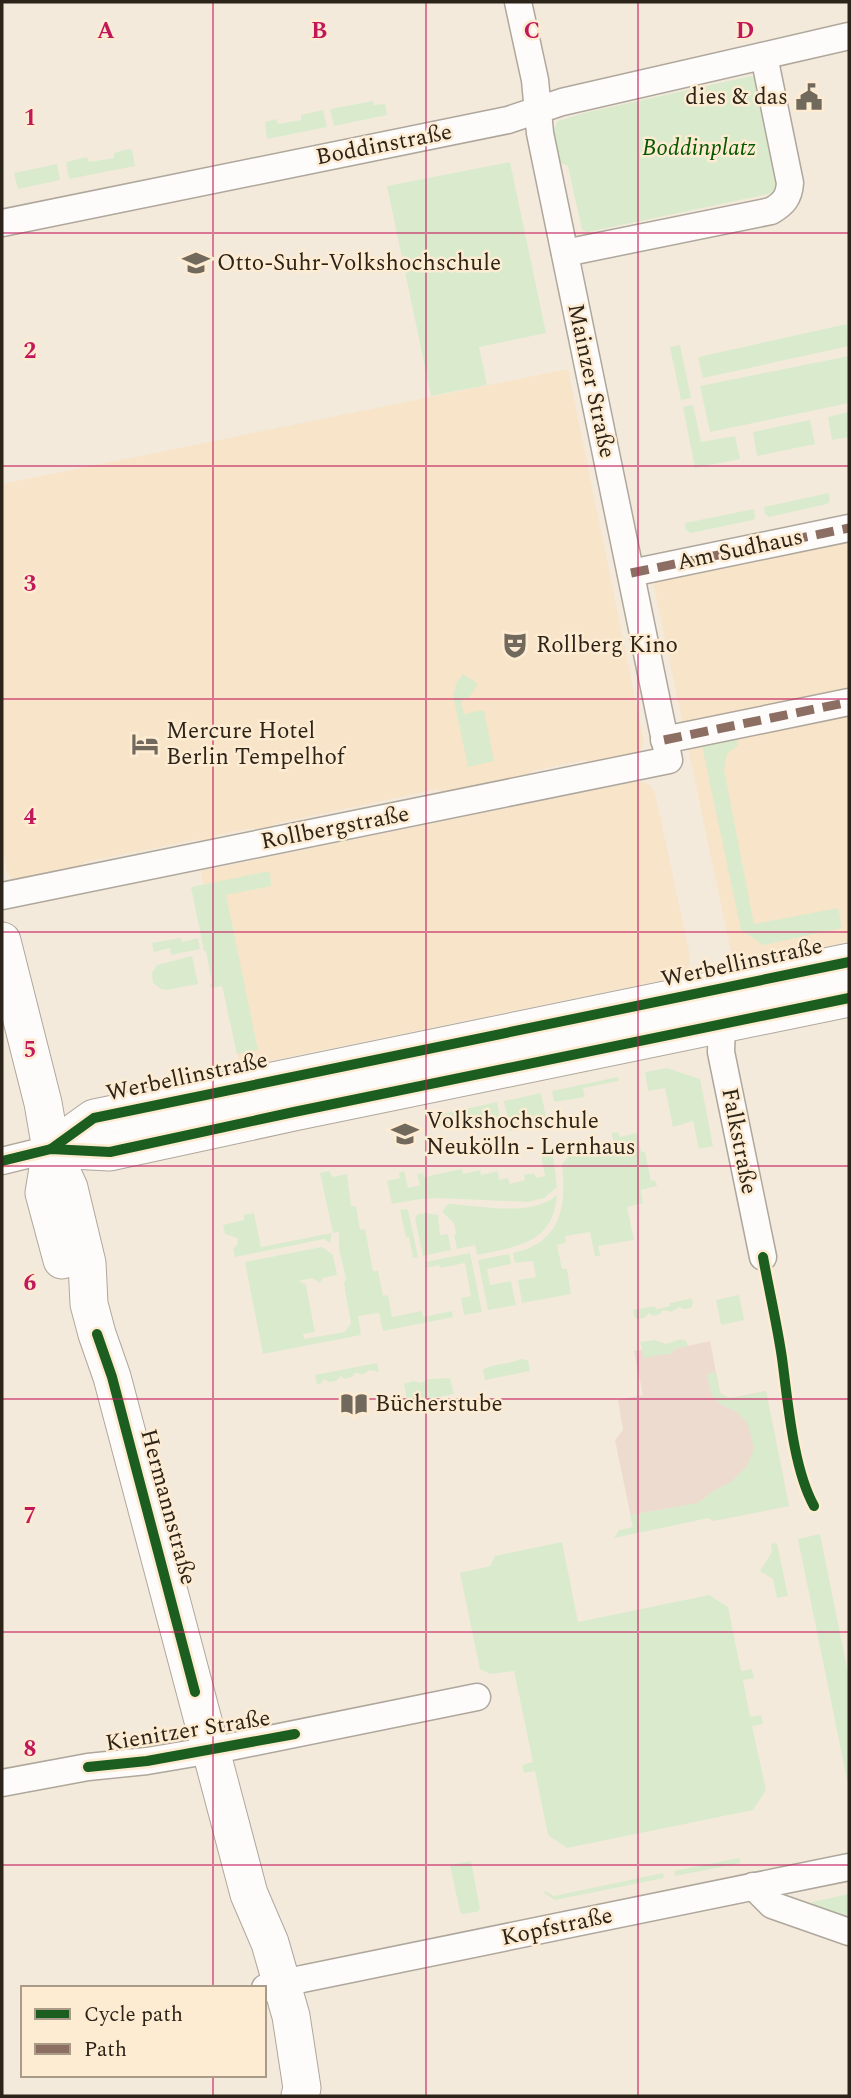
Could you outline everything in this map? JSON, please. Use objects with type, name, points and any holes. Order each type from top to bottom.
[{"type":"main road","name":"Hermannstraße","points":[[2,941],[43,1103],[51,1149],[69,1188],[78,1225],[87,1263],[89,1304],[115,1386],[249,1894],[242,1927],[265,1986]]},
{"type":"main road","name":"Werbellinstraße","points":[[720,1007],[849,962]]},
{"type":"main road","name":"Werbellinstraße","points":[[51,1149],[110,1152],[221,1109],[720,1007],[849,998]]},
{"type":"main road","name":"Hermannstraße","points":[[267,1992],[289,2092],[293,2096]]},
{"type":"main road","name":"Hermannstraße","points":[[267,1992],[291,2017],[302,2088],[300,2096]]},
{"type":"street","name":"Mainzer Straße","points":[[518,2],[535,80],[540,133],[667,750]]},
{"type":"street","name":"Boddinstraße","points":[[2,223],[508,120],[562,102],[849,37]]},
{"type":"street","points":[[565,253],[771,211],[780,205],[787,198],[790,183],[764,56]]},
{"type":"street","name":"Am Sudhaus","points":[[631,573],[849,528]]},
{"type":"street","name":"Rollbergstraße","points":[[2,896],[667,750],[849,702]]},
{"type":"street","name":"Falkstraße","points":[[720,1007],[721,1052],[762,1257]]},
{"type":"street","points":[[2,1161],[51,1149]]},
{"type":"street","name":"Kienitzer Straße","points":[[2,1783],[88,1767],[147,1761],[211,1750],[477,1697]]},
{"type":"street","name":"Kopfstraße","points":[[267,1992],[849,1867]]},
{"type":"street","points":[[753,1886],[772,1905],[849,1933]]},
{"type":"shaded area","points":[[568,369],[644,742],[639,756],[597,767],[585,760],[532,771],[523,782],[449,797],[438,789],[274,824],[264,835],[253,828],[217,835],[210,846],[199,839],[85,862],[78,873],[19,884],[12,879],[7,872],[2,845],[2,484]]},
{"type":"shaded area","points":[[849,536],[849,942],[752,962],[741,961],[734,956],[730,947],[652,577]]},
{"type":"shaded area","points":[[644,782],[655,793],[690,956],[690,965],[683,974],[240,1067],[201,871]]},
{"type":"shaded area","points":[[710,1341],[720,1393],[730,1398],[766,1391],[789,1506],[713,1521],[703,1513],[633,1527],[615,1440],[623,1430],[618,1400],[643,1395],[634,1351],[667,1345],[674,1349]]},
{"type":"green space","name":"Boddinplatz","points":[[751,76],[756,79],[778,186],[773,193],[588,232],[582,230],[568,166],[557,162],[552,132],[558,121]]},
{"type":"green space","points":[[373,101],[374,105],[385,104],[387,115],[334,126],[330,109]]},
{"type":"green space","points":[[323,110],[327,127],[267,139],[265,122],[276,119],[278,124],[301,120],[301,115]]},
{"type":"green space","points":[[132,150],[135,166],[69,179],[66,162],[87,157],[89,162],[114,158],[114,153]]},
{"type":"green space","points":[[510,162],[546,333],[479,347],[487,385],[431,396],[387,186]]},
{"type":"green space","points":[[57,164],[60,180],[18,189],[14,173]]},
{"type":"green space","points":[[847,324],[849,346],[703,378],[698,357]]},
{"type":"green space","points":[[680,345],[691,398],[681,400],[670,347]]},
{"type":"green space","points":[[849,356],[849,403],[710,432],[700,386]]},
{"type":"green space","points":[[693,405],[701,442],[735,436],[740,459],[695,468],[683,407]]},
{"type":"green space","points":[[849,412],[849,437],[832,440],[828,417]]},
{"type":"green space","points":[[810,420],[815,444],[757,456],[753,432]]},
{"type":"green space","points":[[829,493],[830,502],[827,504],[769,517],[765,514],[764,507]]},
{"type":"green space","points":[[754,509],[753,520],[691,533],[686,530],[685,523]]},
{"type":"green space","points":[[463,674],[478,684],[468,699],[465,697],[461,703],[464,714],[484,710],[494,761],[468,767],[453,695]]},
{"type":"green space","points":[[737,738],[738,745],[727,754],[724,770],[754,924],[838,908],[842,928],[763,945],[741,930],[702,746]]},
{"type":"green space","points":[[270,871],[271,886],[226,895],[258,1050],[237,1054],[222,986],[211,988],[206,951],[191,887]]},
{"type":"green space","points":[[181,938],[182,942],[198,938],[200,949],[171,955],[170,948],[154,952],[152,943]]},
{"type":"green space","points":[[192,956],[198,984],[166,990],[153,983],[152,973],[157,965]]},
{"type":"green space","points":[[667,1068],[700,1079],[713,1146],[699,1149],[693,1121],[673,1127],[665,1088],[648,1091],[645,1072]]},
{"type":"green space","points":[[618,1077],[619,1081],[583,1088],[585,1097],[554,1102],[552,1091]]},
{"type":"green space","points":[[541,1093],[547,1122],[510,1131],[504,1101]]},
{"type":"green space","points":[[497,1102],[501,1122],[472,1127],[470,1120],[432,1128],[429,1117]]},
{"type":"green space","points":[[618,1132],[620,1137],[637,1133],[641,1152],[645,1152],[651,1181],[655,1180],[657,1186],[641,1190],[643,1203],[627,1207],[634,1240],[598,1246],[600,1256],[595,1256],[590,1232],[565,1236],[566,1243],[557,1245],[562,1269],[567,1269],[571,1294],[522,1303],[518,1280],[536,1277],[533,1261],[515,1263],[513,1253],[542,1241],[551,1232],[561,1208],[562,1164],[569,1156],[614,1146],[612,1133]]},
{"type":"green space","points":[[553,1153],[557,1187],[544,1198],[528,1202],[439,1198],[392,1204],[387,1181],[400,1178],[399,1173],[404,1171],[408,1188],[420,1185],[417,1174],[423,1173],[424,1177],[462,1169],[463,1174],[480,1170],[481,1175],[498,1171],[499,1180],[508,1178],[510,1184],[525,1180],[524,1175],[534,1173],[536,1178],[545,1176],[541,1155]]},
{"type":"green space","points":[[330,1171],[332,1177],[347,1174],[351,1206],[356,1206],[360,1230],[365,1229],[373,1271],[378,1271],[383,1296],[388,1295],[392,1317],[422,1311],[423,1317],[452,1311],[453,1317],[383,1331],[379,1313],[358,1316],[361,1335],[263,1354],[245,1262],[322,1247],[333,1255],[337,1275],[323,1278],[320,1283],[312,1278],[299,1281],[306,1285],[315,1332],[303,1334],[304,1339],[345,1332],[351,1323],[344,1284],[346,1278],[339,1249],[339,1232],[333,1233],[320,1173]]},
{"type":"green space","points":[[557,1195],[554,1212],[540,1234],[518,1245],[477,1255],[475,1245],[457,1249],[454,1223],[442,1212],[448,1204],[505,1209],[534,1206]]},
{"type":"green space","points":[[406,1209],[418,1257],[413,1258],[400,1210]]},
{"type":"green space","points":[[254,1213],[261,1247],[332,1233],[330,1243],[324,1239],[235,1257],[233,1248],[238,1244],[237,1238],[225,1234],[223,1225],[244,1220],[244,1215]]},
{"type":"green space","points":[[418,1214],[438,1215],[440,1235],[448,1234],[451,1250],[423,1256],[415,1218]]},
{"type":"green space","points":[[470,1253],[482,1312],[464,1315],[461,1298],[471,1296],[465,1263],[426,1268],[425,1262]]},
{"type":"green space","points":[[509,1254],[511,1264],[487,1269],[490,1285],[511,1281],[516,1305],[488,1310],[478,1260]]},
{"type":"green space","points":[[739,1295],[744,1320],[721,1325],[716,1300]]},
{"type":"green space","points":[[692,1298],[691,1308],[679,1307],[672,1312],[663,1310],[660,1314],[653,1316],[649,1313],[644,1318],[637,1319],[634,1316],[633,1310],[655,1306],[658,1309]]},
{"type":"green space","points":[[681,1339],[686,1341],[688,1346],[674,1349],[672,1354],[644,1358],[640,1342],[655,1340],[666,1344]]},
{"type":"green space","points":[[520,1359],[528,1360],[530,1371],[485,1380],[483,1370]]},
{"type":"green space","points":[[377,1363],[379,1372],[370,1370],[363,1374],[355,1373],[352,1377],[344,1379],[341,1376],[336,1381],[329,1382],[324,1379],[317,1385],[315,1375]]},
{"type":"green space","points":[[716,1372],[720,1393],[730,1398],[766,1391],[789,1506],[713,1521],[709,1518],[614,1538],[619,1530],[633,1527],[630,1515],[698,1503],[731,1482],[747,1466],[754,1448],[748,1424],[737,1412],[722,1405],[711,1393],[707,1374]]},
{"type":"green space","points":[[450,1378],[454,1394],[408,1403],[404,1384]]},
{"type":"green space","points":[[820,1534],[849,1678],[848,1784],[798,1539]]},
{"type":"green space","points":[[562,1542],[578,1622],[709,1595],[728,1607],[741,1671],[752,1669],[754,1678],[743,1680],[750,1717],[761,1715],[763,1724],[752,1726],[766,1790],[753,1810],[567,1848],[548,1835],[535,1771],[524,1773],[522,1765],[533,1762],[514,1671],[490,1674],[480,1669],[460,1573],[490,1566],[495,1556]]},
{"type":"green space","points":[[777,1543],[788,1596],[777,1598],[773,1579],[760,1571],[772,1552],[771,1544]]},
{"type":"green space","points":[[739,1858],[741,1863],[675,1876],[674,1871]]},
{"type":"green space","points":[[471,1861],[480,1909],[462,1914],[450,1865]]},
{"type":"green space","points":[[663,1873],[664,1878],[555,1900],[544,1893],[545,1891],[554,1896]]},
{"type":"green space","points":[[849,1894],[849,1925],[814,1912],[812,1902]]},
{"type":"marked path","points":[[631,573],[849,528]]},
{"type":"marked path","points":[[664,740],[849,702]]},
{"type":"cycle path","points":[[51,1149],[94,1118],[849,962]]},
{"type":"cycle path","points":[[2,1161],[51,1149],[110,1152],[849,998]]},
{"type":"cycle path","points":[[763,1257],[780,1345],[796,1454],[814,1506]]},
{"type":"cycle path","points":[[97,1334],[112,1377],[195,1692]]},
{"type":"cycle path","points":[[88,1767],[147,1761],[295,1734]]},
{"type":"place","name":"dies & das","points":[[809,97]]},
{"type":"place","name":"Otto-Suhr-Volkshochschule","points":[[196,263]]},
{"type":"place","name":"Rollberg Kino","points":[[515,645]]},
{"type":"place","name":"Mercure Hotel Berlin Tempelhof","points":[[145,744]]},
{"type":"place","name":"Volkshochschule Neukölln - Lernhaus","points":[[405,1134]]},
{"type":"place","name":"Bücherstube","points":[[354,1404]]}]
